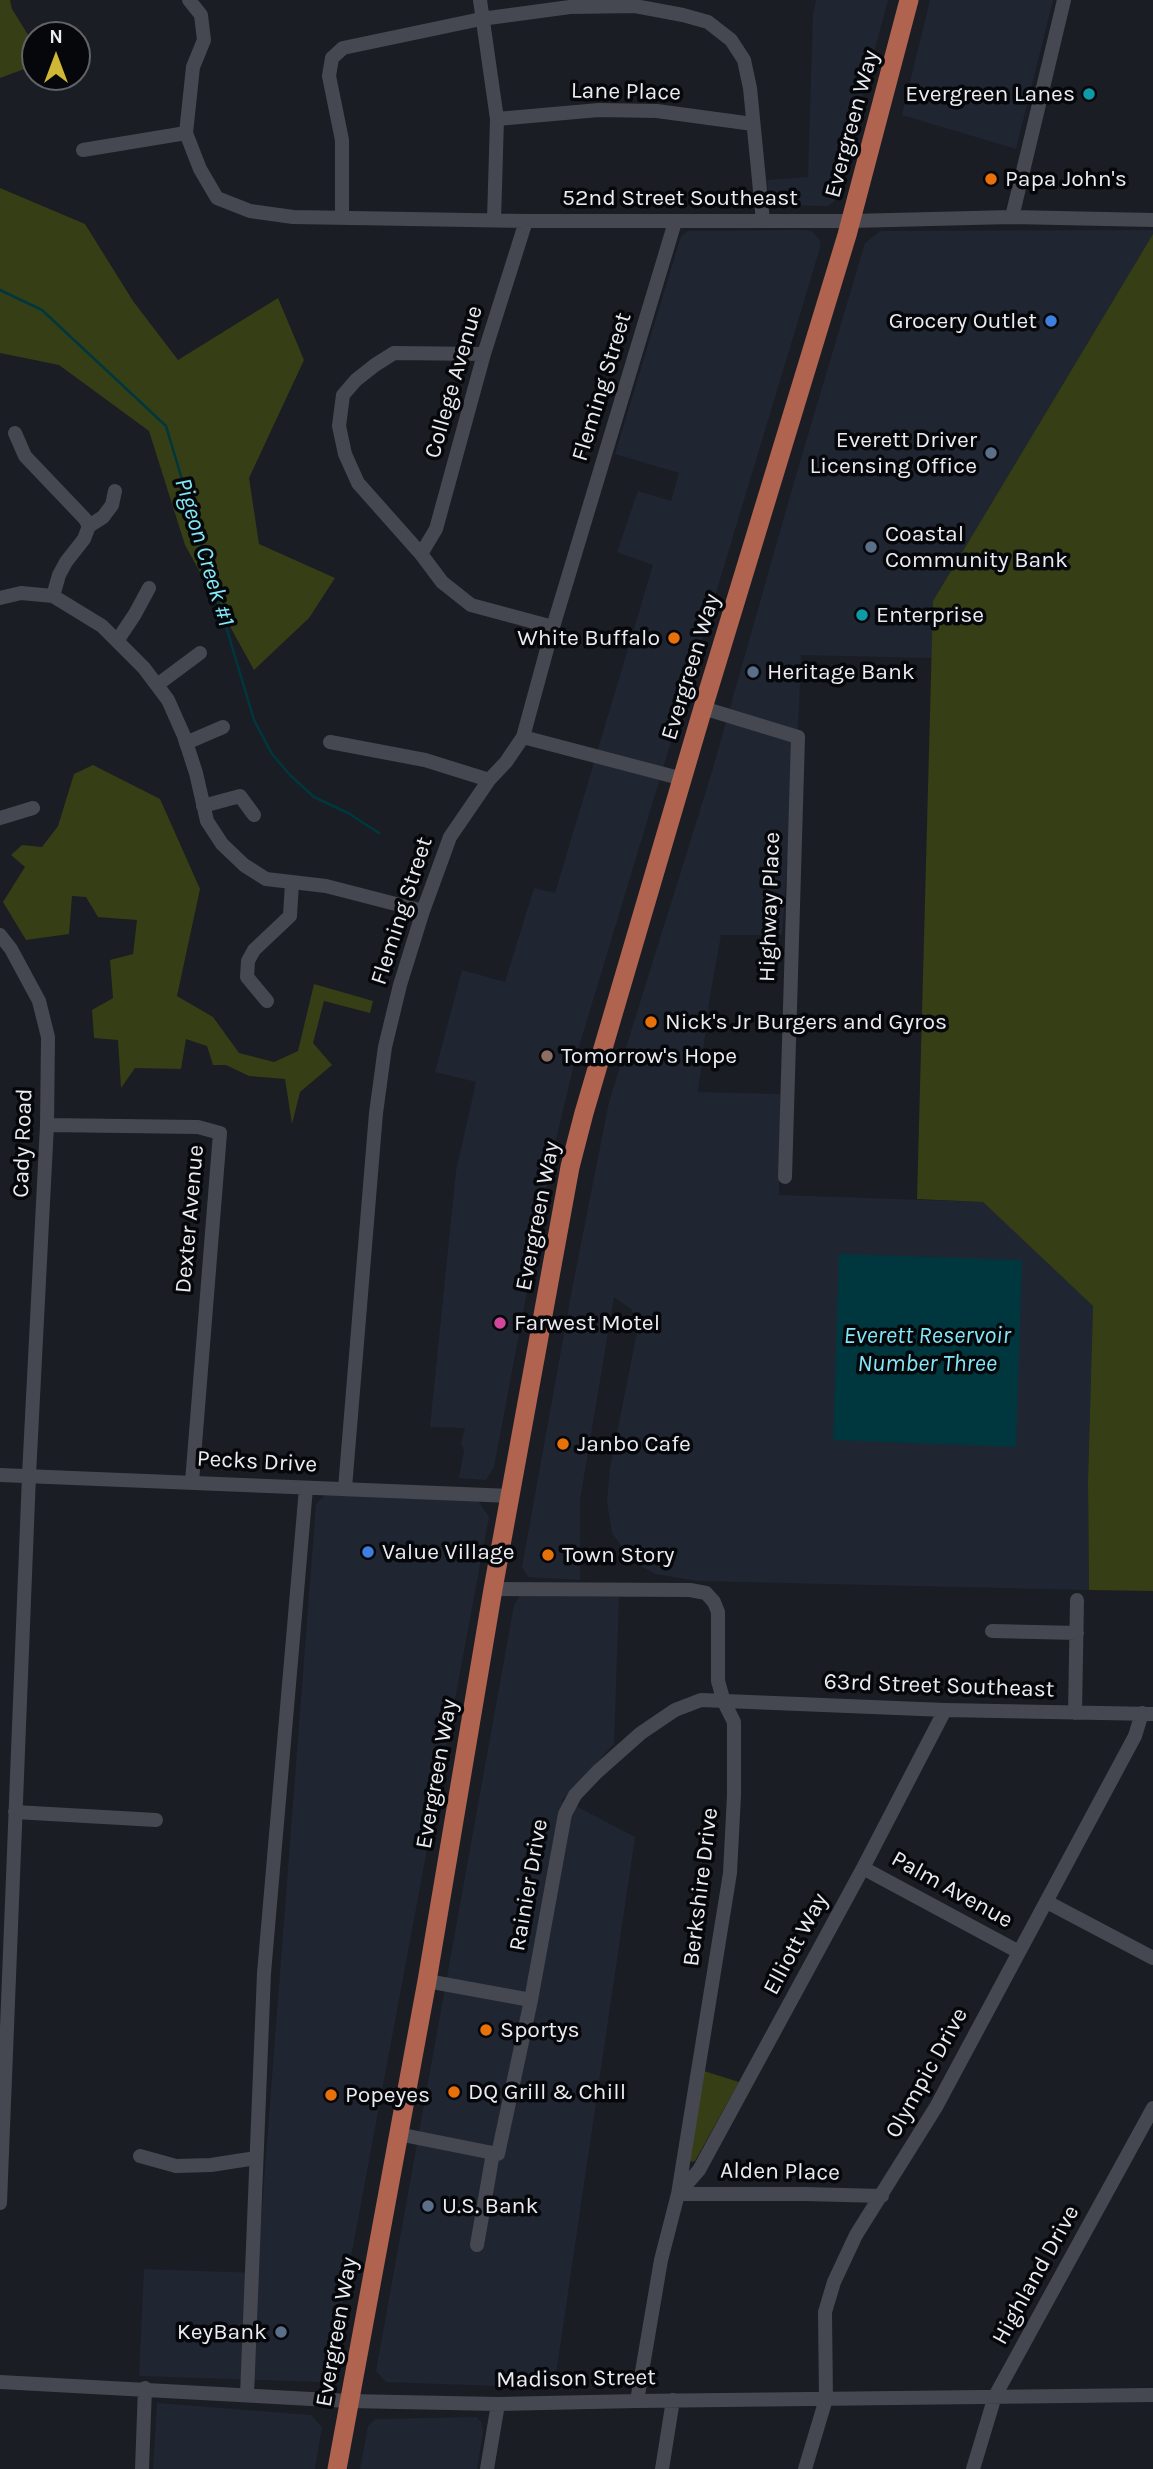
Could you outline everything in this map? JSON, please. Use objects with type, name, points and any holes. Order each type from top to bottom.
[{"type":"main road","name":"Evergreen Way","points":[[337,2469],[427,1981],[493,1589],[570,1167],[703,708],[851,221],[909,0]]},
{"type":"street","points":[[83,150],[186,133],[193,67],[204,40],[201,15],[189,0]]},
{"type":"street","points":[[480,0],[497,119],[494,220]]},
{"type":"street","points":[[1012,218],[1064,0]]},
{"type":"street","points":[[342,218],[342,140],[329,76],[332,58],[343,48],[481,19],[570,7],[635,6],[708,22],[731,40],[744,60],[754,124],[763,221]]},
{"type":"street","name":"Lane Place","points":[[497,119],[599,110],[657,111],[754,124]]},
{"type":"street","name":"52nd Street Southeast","points":[[186,133],[200,169],[217,198],[250,211],[293,217],[675,222],[1012,218],[1153,220]]},
{"type":"street","name":"College Avenue","points":[[421,554],[436,529],[484,354],[526,221]]},
{"type":"street","name":"Fleming Street","points":[[345,1488],[376,1113],[388,1035],[400,985],[450,836],[523,737],[553,627],[675,222]]},
{"type":"street","points":[[484,354],[394,353],[356,380],[343,395],[339,426],[345,454],[358,483],[421,554],[442,582],[471,605],[553,627]]},
{"type":"street","points":[[15,433],[25,456],[89,526]]},
{"type":"street","points":[[53,596],[62,569],[84,539],[89,526],[103,517],[112,505],[114,491]]},
{"type":"street","points":[[117,641],[149,588]]},
{"type":"street","points":[[0,598],[21,593],[53,596],[102,626],[144,668],[168,700],[186,743],[207,821],[222,844],[244,864],[266,879],[326,886],[423,911]]},
{"type":"street","points":[[156,685],[200,653]]},
{"type":"street","name":"Highway Place","points":[[703,708],[798,737],[785,1177]]},
{"type":"street","points":[[186,743],[223,727]]},
{"type":"street","points":[[523,737],[683,779]]},
{"type":"street","points":[[330,742],[425,760],[489,780]]},
{"type":"street","points":[[204,806],[240,796],[254,815]]},
{"type":"street","points":[[0,818],[33,808]]},
{"type":"street","points":[[267,1001],[247,976],[248,961],[254,950],[290,916],[292,883]]},
{"type":"street","name":"Cady Road","points":[[0,935],[11,949],[39,1001],[48,1037],[47,1125],[3,2046],[0,2203]]},
{"type":"street","name":"Dexter Avenue","points":[[47,1125],[198,1127],[220,1133],[191,1482]]},
{"type":"street","name":"Pecks Drive","points":[[0,1475],[512,1496]]},
{"type":"street","points":[[247,2395],[264,1973],[306,1488]]},
{"type":"street","name":"Berkshire Drive","points":[[493,1589],[690,1590],[706,1593],[718,1612],[718,1681],[734,1722],[730,1873],[678,2194],[661,2260],[637,2400]]},
{"type":"street","points":[[1075,1713],[1077,1600]]},
{"type":"street","points":[[992,1631],[1077,1633]]},
{"type":"street","name":"Rainier Drive","points":[[477,2245],[493,2153],[498,2154],[531,2000],[565,1814],[575,1795],[641,1733],[675,1710],[701,1700],[724,1702]]},
{"type":"street","name":"63rd Street Southeast","points":[[724,1702],[1147,1714]]},
{"type":"street","name":"Elliott Way","points":[[678,2194],[699,2170],[863,1868],[945,1710]]},
{"type":"street","name":"Olympic Drive","points":[[805,2469],[826,2399],[825,2312],[834,2282],[856,2235],[936,2107],[1147,1714]]},
{"type":"street","points":[[15,1812],[156,1820]]},
{"type":"street","name":"Palm Avenue","points":[[863,1868],[1019,1952]]},
{"type":"street","name":"Palm Avenue","points":[[1047,1902],[1153,1958]]},
{"type":"street","points":[[427,1981],[531,2000]]},
{"type":"street","name":"Highland Drive","points":[[973,2469],[995,2396],[1153,2108]]},
{"type":"street","points":[[398,2134],[493,2153]]},
{"type":"street","points":[[140,2156],[176,2166],[211,2165],[256,2158]]},
{"type":"street","name":"Alden Place","points":[[678,2194],[882,2196]]},
{"type":"street","name":"Madison Street","points":[[0,2382],[348,2401],[498,2404],[1153,2395]]},
{"type":"street","points":[[142,2469],[145,2389]]},
{"type":"street","points":[[662,2469],[673,2400]]},
{"type":"street","points":[[487,2469],[498,2404]]},
{"type":"shaded area","points":[[816,0],[888,0],[834,202],[827,206],[769,205],[767,180],[808,177],[813,14]]},
{"type":"shaded area","points":[[930,0],[1053,0],[1016,149],[902,115]]},
{"type":"shaded area","points":[[1153,230],[933,601],[933,658],[801,655],[782,935],[721,935],[698,1092],[780,1094],[779,1195],[983,1202],[1093,1306],[1088,1480],[1089,1590],[697,1581],[655,1574],[633,1562],[612,1533],[607,1502],[610,1468],[638,1327],[632,1310],[614,1297],[580,1500],[580,1580],[528,1577],[522,1567],[609,1102],[711,775],[865,243],[880,231]]},
{"type":"shaded area","points":[[688,231],[813,232],[820,241],[820,248],[575,1060],[554,1148],[494,1467],[486,1480],[459,1478],[464,1451],[461,1443],[465,1428],[430,1427],[456,1171],[476,1082],[435,1072],[462,970],[505,982],[534,888],[555,893],[653,565],[617,552],[638,491],[671,501],[679,473],[615,454],[681,236]]},
{"type":"shaded area","points":[[325,1495],[477,1499],[489,1517],[329,2375],[322,2382],[139,2376],[144,2269],[257,2273],[316,1504]]},
{"type":"shaded area","points":[[520,1596],[619,1597],[614,1744],[561,1801],[635,1837],[554,2388],[386,2382],[376,2371],[514,1605]]},
{"type":"shaded area","points":[[157,2403],[311,2415],[322,2427],[315,2469],[153,2469]]},
{"type":"shaded area","points":[[477,2417],[483,2432],[477,2469],[360,2469],[368,2426],[375,2419]]},
{"type":"green space","points":[[0,0],[10,0],[21,23],[21,70],[0,78]]},
{"type":"green space","points":[[0,188],[85,224],[133,301],[178,360],[278,298],[304,360],[249,478],[259,544],[335,578],[309,618],[254,670],[185,545],[149,431],[59,365],[0,353]]},
{"type":"green space","points":[[1153,234],[1153,1591],[1089,1590],[1088,1480],[1093,1306],[983,1202],[917,1199],[933,601]]},
{"type":"green space","points":[[93,765],[160,799],[200,889],[177,996],[213,1017],[239,1053],[274,1062],[298,1051],[314,984],[373,1001],[370,1013],[324,1001],[313,1043],[332,1065],[300,1092],[292,1124],[285,1079],[249,1076],[226,1065],[213,1065],[207,1046],[186,1039],[181,1069],[135,1068],[121,1088],[118,1040],[94,1038],[92,1010],[113,998],[110,960],[133,954],[137,920],[98,917],[86,897],[72,896],[69,934],[26,940],[3,902],[25,867],[11,855],[22,845],[42,847],[58,826],[74,774]]},
{"type":"green space","points":[[704,2071],[739,2082],[692,2162],[689,2160]]},
{"type":"water","name":"Everett Reservoir Number Three","points":[[839,1254],[1022,1260],[1016,1447],[833,1440]]},
{"type":"waterway","name":"Pigeon Creek #1","points":[[0,290],[42,310],[166,426],[254,720],[272,754],[314,797],[348,813],[379,833]]},
{"type":"place","name":"Evergreen Lanes","points":[[1089,94]]},
{"type":"place","name":"Papa John's","points":[[991,179]]},
{"type":"place","name":"Grocery Outlet","points":[[1051,321]]},
{"type":"place","name":"Everett Driver Licensing Office","points":[[991,453]]},
{"type":"place","name":"Coastal Community Bank","points":[[871,547]]},
{"type":"place","name":"Enterprise","points":[[862,615]]},
{"type":"place","name":"White Buffalo","points":[[674,638]]},
{"type":"place","name":"Heritage Bank","points":[[753,672]]},
{"type":"place","name":"Nick's Jr Burgers and Gyros","points":[[651,1022]]},
{"type":"place","name":"Tomorrow's Hope","points":[[547,1056]]},
{"type":"place","name":"Farwest Motel","points":[[500,1323]]},
{"type":"place","name":"Janbo Cafe","points":[[563,1444]]},
{"type":"place","name":"Value Village","points":[[368,1552]]},
{"type":"place","name":"Town Story","points":[[548,1555]]},
{"type":"place","name":"Sportys","points":[[486,2030]]},
{"type":"place","name":"DQ Grill & Chill","points":[[454,2092]]},
{"type":"place","name":"Popeyes","points":[[331,2095]]},
{"type":"place","name":"U.S. Bank","points":[[428,2206]]},
{"type":"place","name":"KeyBank","points":[[281,2332]]}]
